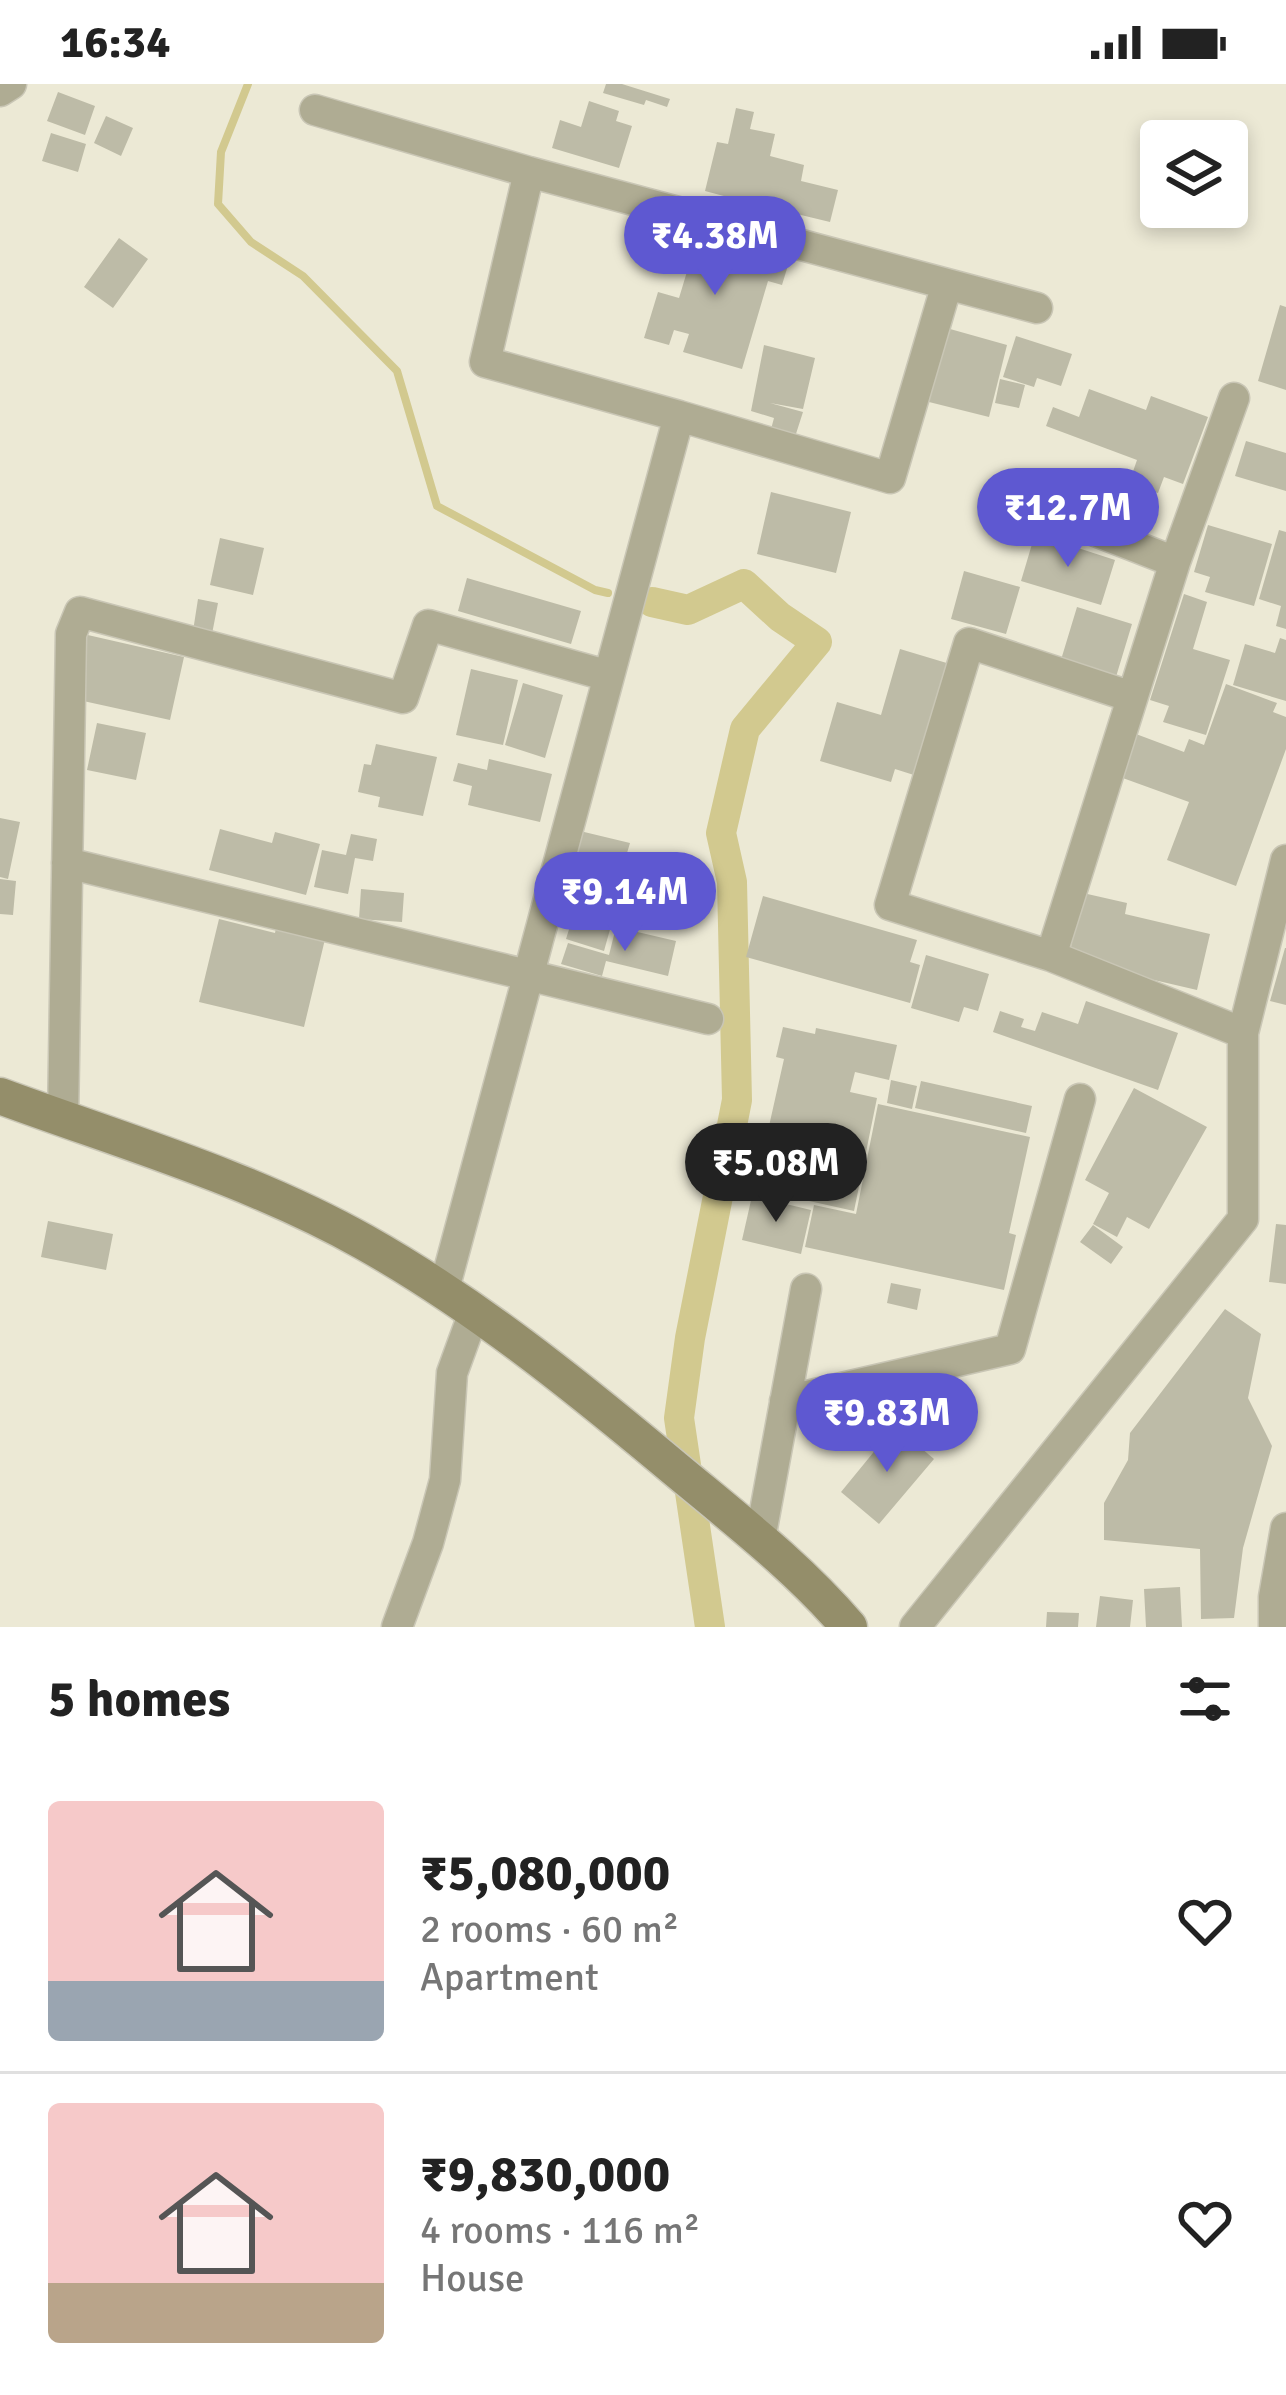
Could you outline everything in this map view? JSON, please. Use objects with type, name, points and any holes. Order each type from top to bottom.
[{"type":"main road","points":[[0,1096],[219,1175],[360,1240],[444,1289],[623,1426],[809,1580],[849,1627]]},
{"type":"street","points":[[0,91],[10,84]]},
{"type":"street","points":[[316,110],[1037,308]]},
{"type":"street","points":[[529,172],[485,362],[890,478],[947,284]]},
{"type":"street","points":[[1051,956],[1175,562],[1234,398]]},
{"type":"street","points":[[444,1289],[679,416]]},
{"type":"street","points":[[1008,497],[1175,562]]},
{"type":"street","points":[[63,1119],[71,634],[80,612],[403,698],[428,625],[609,676]]},
{"type":"street","points":[[1132,697],[969,643],[890,905],[1051,956],[1244,1033]]},
{"type":"street","points":[[915,1627],[1243,1220],[1244,1033],[1286,860]]},
{"type":"street","points":[[67,863],[708,1019]]},
{"type":"street","points":[[785,1401],[1010,1349],[1080,1099]]},
{"type":"street","points":[[757,1537],[806,1289]]},
{"type":"street","points":[[397,1627],[445,1480],[452,1373],[475,1310]]},
{"type":"street","points":[[1274,1627],[1274,1597],[1286,1528]]},
{"type":"building","points":[[606,84],[622,84],[670,99],[667,107],[646,100],[644,105],[603,93]]},
{"type":"building","points":[[58,92],[95,106],[85,135],[47,121]]},
{"type":"building","points":[[589,101],[619,111],[616,121],[632,126],[619,168],[552,148],[560,120],[581,127]]},
{"type":"building","points":[[736,108],[754,112],[750,129],[775,134],[770,156],[804,165],[801,181],[838,190],[830,222],[772,208],[770,217],[732,208],[735,199],[705,191],[717,142],[728,144]]},
{"type":"building","points":[[106,116],[133,128],[121,156],[94,143]]},
{"type":"building","points":[[51,133],[86,144],[78,172],[42,161]]},
{"type":"building","points":[[679,229],[789,262],[782,285],[768,281],[742,369],[683,352],[689,334],[674,330],[669,345],[644,338],[658,292],[679,298],[689,265],[670,259]]},
{"type":"building","points":[[119,238],[148,259],[113,308],[84,287]]},
{"type":"building","points":[[1280,305],[1286,307],[1286,390],[1258,381]]},
{"type":"building","points":[[943,327],[1007,345],[989,417],[925,401]]},
{"type":"building","points":[[1016,336],[1072,354],[1061,386],[1037,378],[1034,387],[1003,377]]},
{"type":"building","points":[[764,345],[815,358],[803,409],[770,403],[803,412],[794,440],[770,433],[774,418],[751,411]]},
{"type":"building","points":[[1000,379],[1025,385],[1019,408],[995,403]]},
{"type":"building","points":[[1089,389],[1146,410],[1151,396],[1208,417],[1183,484],[1164,477],[1158,493],[1129,483],[1137,460],[1046,426],[1053,407],[1079,417]]},
{"type":"building","points":[[1246,441],[1286,453],[1286,491],[1235,476]]},
{"type":"building","points":[[771,492],[851,512],[836,573],[757,554]]},
{"type":"building","points":[[1208,525],[1272,544],[1254,606],[1205,592],[1210,577],[1194,572]]},
{"type":"building","points":[[1279,530],[1286,532],[1286,629],[1276,626],[1281,606],[1259,599]]},
{"type":"building","points":[[1035,534],[1115,560],[1101,605],[1021,581]]},
{"type":"building","points":[[220,538],[264,548],[253,595],[210,585]]},
{"type":"building","points":[[964,571],[1020,587],[1006,634],[951,619]]},
{"type":"building","points":[[467,578],[581,611],[571,644],[458,611]]},
{"type":"building","points":[[1184,594],[1207,602],[1193,649],[1230,660],[1206,735],[1163,722],[1169,706],[1150,700]]},
{"type":"building","points":[[198,599],[218,603],[212,634],[193,631]]},
{"type":"building","points":[[1077,607],[1132,624],[1112,690],[1057,673]]},
{"type":"building","points":[[79,633],[184,657],[170,720],[65,697]]},
{"type":"building","points":[[1280,638],[1286,640],[1286,701],[1233,685],[1245,644],[1275,653]]},
{"type":"building","points":[[900,649],[950,664],[917,776],[895,769],[891,782],[820,761],[837,702],[881,715]]},
{"type":"building","points":[[471,669],[518,680],[503,745],[456,735]]},
{"type":"building","points":[[523,683],[563,695],[545,758],[505,745]]},
{"type":"building","points":[[1226,684],[1277,703],[1273,712],[1286,717],[1286,749],[1236,886],[1167,860],[1189,802],[1120,777],[1136,734],[1184,752],[1189,739],[1204,745]]},
{"type":"building","points":[[97,723],[146,733],[136,780],[87,770]]},
{"type":"building","points":[[376,744],[437,757],[423,816],[378,807],[380,797],[358,792],[364,764],[371,765]]},
{"type":"building","points":[[489,759],[552,774],[540,822],[468,805],[472,786],[453,781],[458,763],[487,770]]},
{"type":"building","points":[[0,818],[20,822],[8,879],[0,877]]},
{"type":"building","points":[[220,829],[272,843],[275,832],[320,844],[306,895],[209,870]]},
{"type":"building","points":[[580,831],[630,843],[627,853],[646,858],[635,904],[567,888]]},
{"type":"building","points":[[351,834],[377,839],[373,861],[355,858],[348,894],[314,887],[322,850],[346,855]]},
{"type":"building","points":[[0,879],[16,881],[13,915],[0,914]]},
{"type":"building","points":[[361,889],[404,893],[402,922],[359,919]]},
{"type":"building","points":[[1083,893],[1127,903],[1125,914],[1210,934],[1197,990],[1068,960]]},
{"type":"building","points":[[763,896],[917,940],[910,962],[920,965],[910,1003],[746,957]]},
{"type":"building","points":[[577,904],[614,915],[604,951],[566,939]]},
{"type":"building","points":[[219,919],[275,933],[277,923],[326,935],[304,1027],[199,1002]]},
{"type":"building","points":[[616,927],[676,941],[668,976],[606,961],[602,976],[561,964],[568,943],[609,955]]},
{"type":"building","points":[[1286,948],[1286,1005],[1270,1001]]},
{"type":"building","points":[[926,955],[989,974],[978,1011],[964,1007],[959,1022],[911,1008]]},
{"type":"building","points":[[1086,1001],[1178,1033],[1158,1090],[993,1032],[1000,1011],[1024,1019],[1021,1027],[1035,1031],[1042,1012],[1078,1024]]},
{"type":"building","points":[[783,1027],[815,1034],[816,1028],[897,1045],[889,1080],[855,1072],[850,1092],[877,1098],[854,1211],[755,1189],[784,1059],[776,1057]]},
{"type":"building","points":[[891,1080],[917,1086],[912,1109],[887,1103]]},
{"type":"building","points":[[921,1081],[1032,1106],[1026,1133],[915,1108]]},
{"type":"building","points":[[1134,1088],[1207,1127],[1149,1229],[1127,1217],[1117,1237],[1093,1224],[1109,1193],[1085,1180]]},
{"type":"building","points":[[878,1104],[1030,1137],[1009,1233],[1016,1235],[1004,1290],[805,1247],[814,1205],[856,1214]]},
{"type":"building","points":[[752,1196],[811,1210],[801,1254],[742,1240]]},
{"type":"building","points":[[48,1221],[113,1234],[106,1270],[41,1257]]},
{"type":"building","points":[[1276,1224],[1286,1225],[1286,1284],[1269,1282]]},
{"type":"building","points":[[1093,1225],[1123,1247],[1111,1264],[1080,1242]]},
{"type":"building","points":[[891,1283],[921,1289],[917,1310],[887,1303]]},
{"type":"building","points":[[1225,1309],[1261,1334],[1248,1398],[1272,1446],[1243,1548],[1234,1618],[1201,1619],[1200,1549],[1104,1540],[1104,1503],[1128,1460],[1130,1433]]},
{"type":"building","points":[[895,1426],[934,1459],[879,1524],[841,1492]]},
{"type":"building","points":[[1180,1587],[1182,1627],[1146,1627],[1144,1589]]},
{"type":"building","points":[[1100,1596],[1133,1600],[1130,1627],[1096,1627]]},
{"type":"building","points":[[1047,1612],[1079,1613],[1078,1627],[1046,1627]]},
{"type":"waterway","points":[[248,84],[221,152],[218,204],[251,242],[303,276],[397,371],[437,506],[608,593]]},
{"type":"waterway","points":[[652,602],[688,610],[744,584],[817,642],[745,729],[721,833],[732,882],[737,1100],[679,1418],[710,1627]]}]
